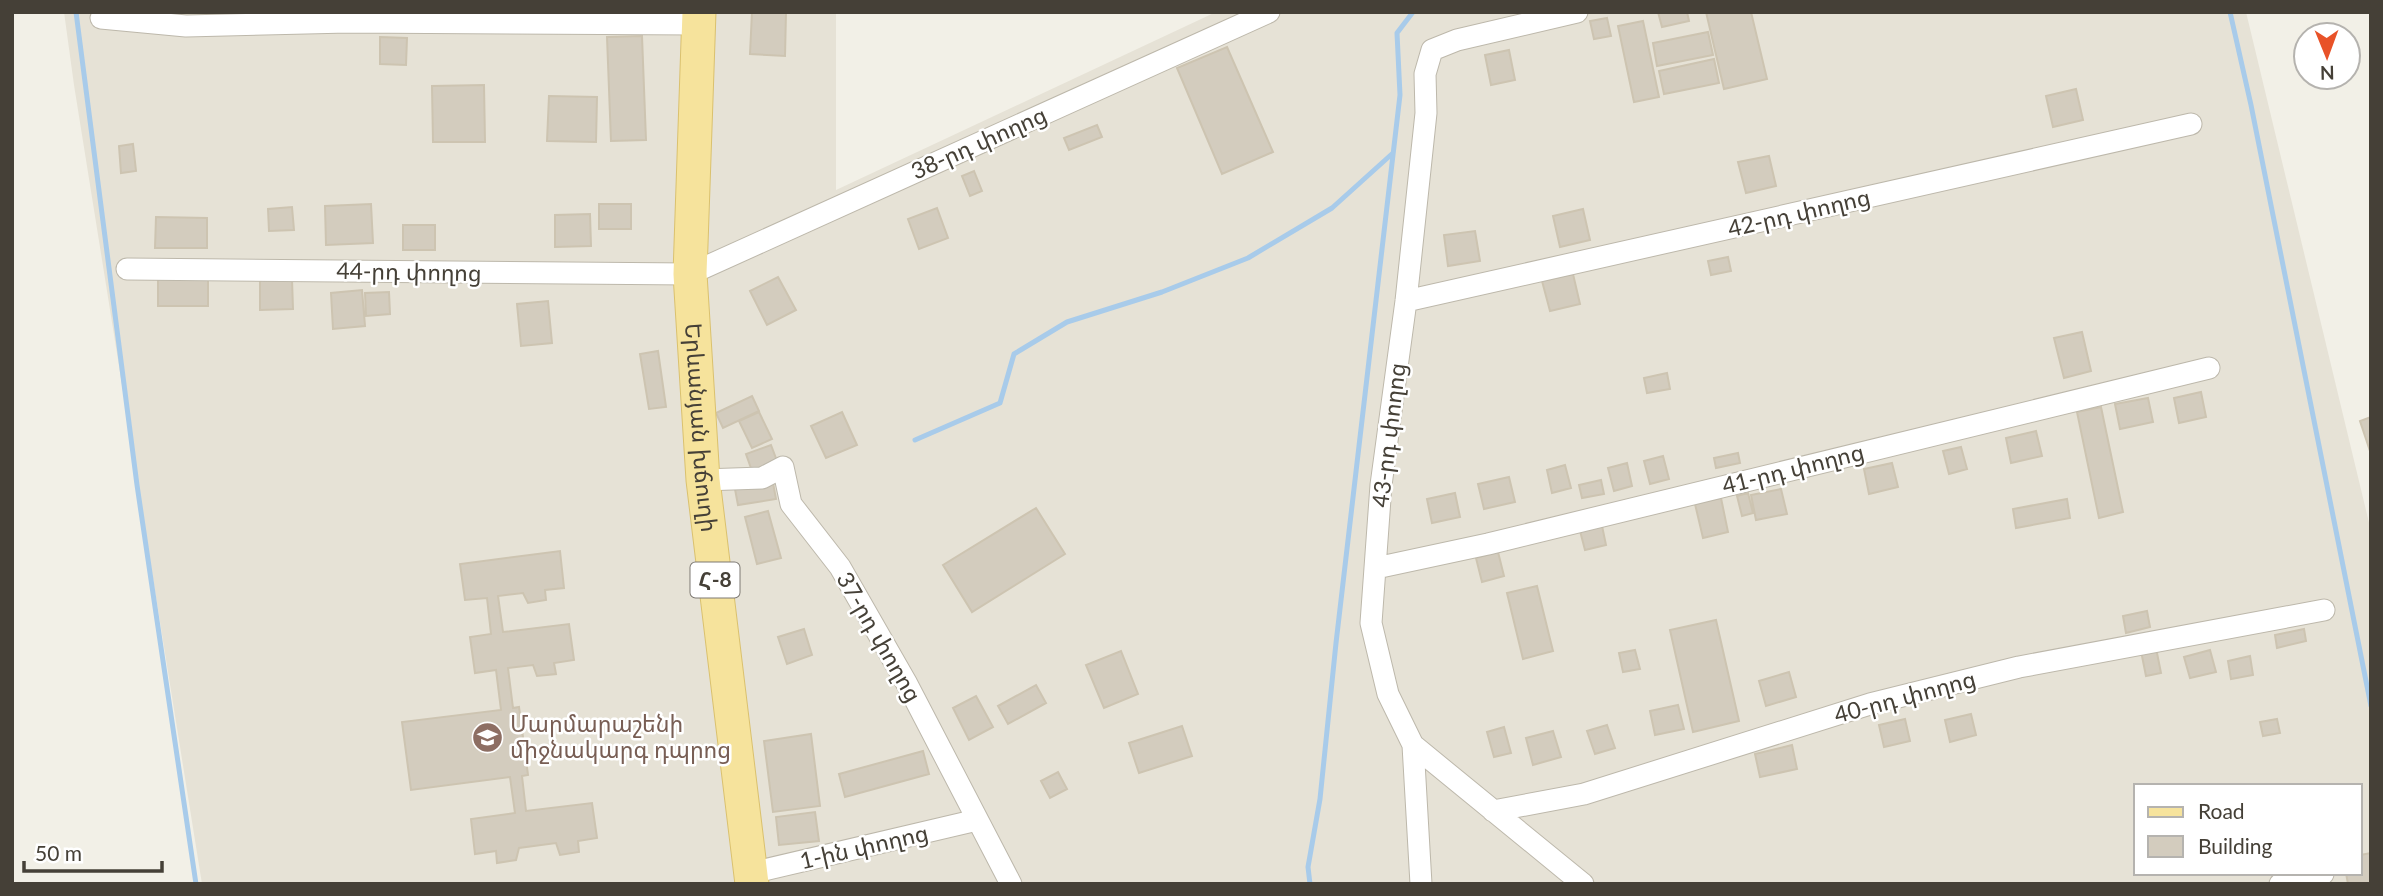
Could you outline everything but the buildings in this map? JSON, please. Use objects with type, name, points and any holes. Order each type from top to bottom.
[{"type":"main road","name":"Երևանյան խճուղի","points":[[698,18],[690,274],[703,480],[751,878]]},
{"type":"street","name":"38-րդ փողոց","points":[[690,274],[1269,12]]},
{"type":"street","name":"43-րդ փողոց","points":[[1577,12],[1457,40],[1432,51],[1425,74],[1426,113],[1406,301],[1381,485],[1371,623],[1388,694],[1413,745],[1583,884]]},
{"type":"street","points":[[101,18],[186,26],[698,18]]},
{"type":"street","name":"42-րդ փողոց","points":[[1406,301],[2191,124]]},
{"type":"street","name":"44-րդ փողոց","points":[[127,269],[690,274]]},
{"type":"street","name":"41-րդ փողոց","points":[[1376,568],[1513,538],[2208,368]]},
{"type":"street","name":"37-րդ փողոց","points":[[703,480],[762,478],[783,467],[791,504],[839,566],[907,684],[1011,884]]},
{"type":"street","name":"40-րդ փողոց","points":[[1493,811],[1584,794],[1870,704],[2019,667],[2324,610]]},
{"type":"street","points":[[1413,745],[1421,884]]},
{"type":"street","name":"1-ին փողոց","points":[[751,878],[977,820]]},
{"type":"street","points":[[2280,884],[2319,875]]},
{"type":"shaded area","points":[[64,12],[836,12],[836,190],[1216,12],[2246,12],[2371,531],[2371,884],[202,884]]},
{"type":"waterway","points":[[76,12],[137,485],[196,884]]},
{"type":"waterway","points":[[1310,884],[1308,867],[1320,799],[1400,95],[1397,33],[1413,12]]},
{"type":"waterway","points":[[2230,12],[2371,706]]},
{"type":"waterway","points":[[915,440],[1000,403],[1014,354],[1067,322],[1162,292],[1248,258],[1332,208],[1393,153]]},
{"type":"place","name":"Մարմարաշենի միջնակարգ դպրոց","points":[[487,737]]}]
